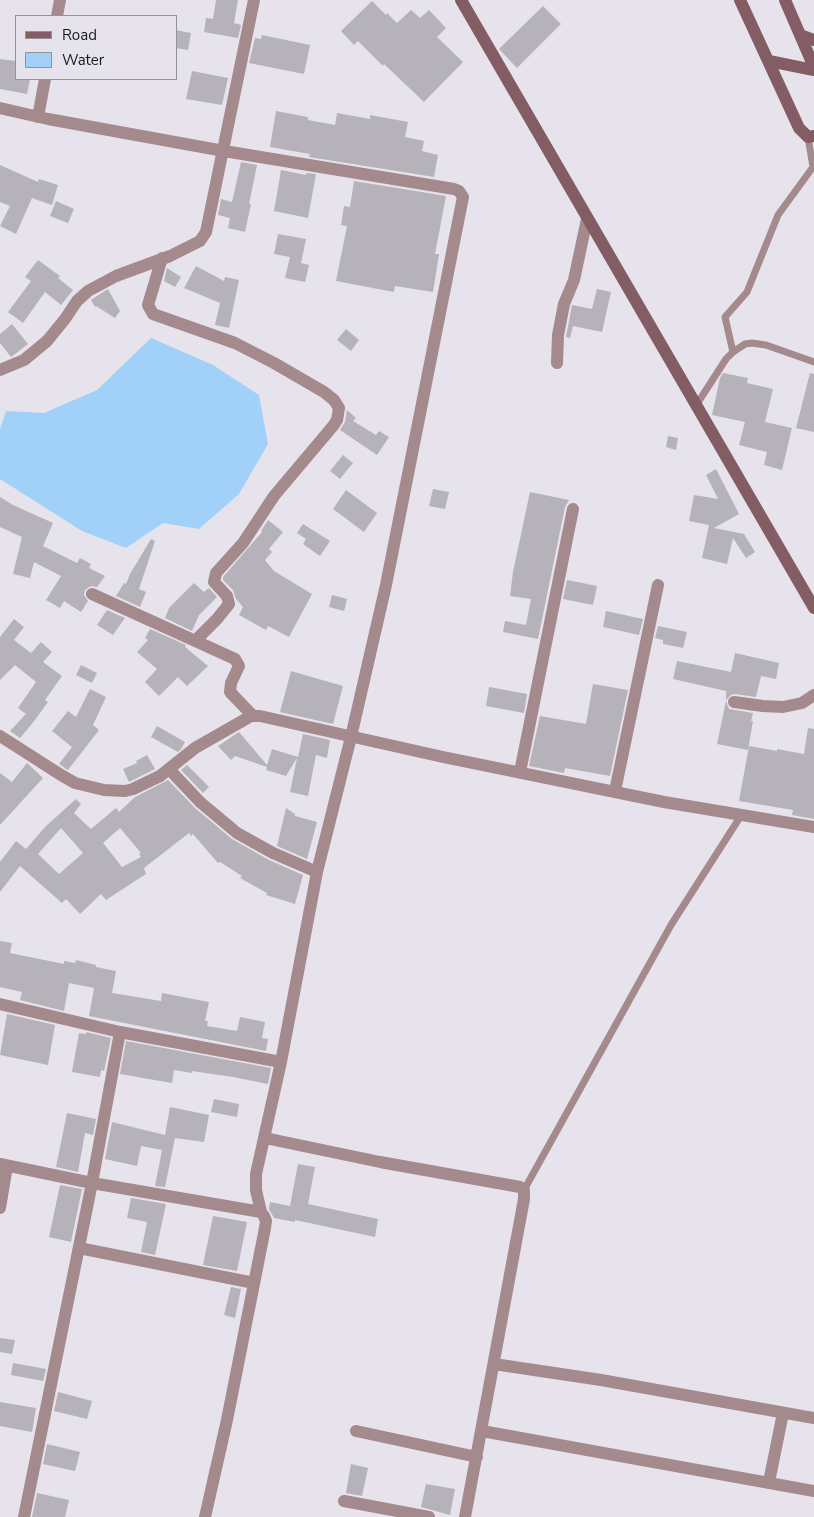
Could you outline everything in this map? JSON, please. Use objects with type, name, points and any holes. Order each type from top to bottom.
[{"type":"street","points":[[57,15],[60,0]]},
{"type":"street","points":[[0,370],[24,360],[47,341],[77,301],[88,291],[116,276],[170,256],[200,241],[206,232],[254,0]]},
{"type":"street","points":[[740,0],[799,128],[811,136]]},
{"type":"street","points":[[785,0],[814,69]]},
{"type":"street","points":[[464,2],[587,219],[697,404],[814,608]]},
{"type":"street","points":[[800,34],[814,40]]},
{"type":"street","points":[[769,61],[814,69]]},
{"type":"street","points":[[38,117],[45,80]]},
{"type":"street","points":[[0,108],[38,117],[224,151],[454,189],[459,191],[463,197],[386,585],[318,872],[255,1183],[261,1212],[264,1216],[265,1228],[227,1420],[205,1517]]},
{"type":"street","points":[[557,363],[558,335],[564,304],[574,280],[587,219]]},
{"type":"street","points":[[162,258],[148,305],[153,314],[235,343],[324,392],[334,400],[339,408],[337,420],[333,426],[274,496],[243,543],[216,572],[214,582],[227,596],[229,604],[196,640]]},
{"type":"street","points":[[520,772],[573,509]]},
{"type":"street","points":[[615,791],[658,585]]},
{"type":"street","points":[[92,594],[235,659],[239,666],[231,682],[230,692],[253,716]]},
{"type":"street","points":[[734,702],[763,706],[783,706],[802,703],[814,695]]},
{"type":"street","points":[[0,736],[61,775],[85,786],[104,790],[125,791],[160,776],[195,748],[244,720],[253,716],[269,717],[399,748],[664,802],[814,827]]},
{"type":"street","points":[[168,769],[200,802],[236,833],[272,853],[318,872]]},
{"type":"street","points":[[0,1004],[120,1032],[281,1062]]},
{"type":"street","points":[[24,1517],[92,1183],[120,1032]]},
{"type":"street","points":[[265,1138],[380,1162],[520,1186],[524,1190],[524,1199],[482,1431],[464,1517]]},
{"type":"street","points":[[0,1208],[4,1165],[92,1183],[261,1212]]},
{"type":"street","points":[[79,1248],[254,1283]]},
{"type":"street","points":[[494,1364],[601,1380],[814,1418]]},
{"type":"street","points":[[769,1482],[783,1413]]},
{"type":"street","points":[[356,1430],[477,1457]]},
{"type":"street","points":[[482,1431],[814,1491]]},
{"type":"street","points":[[344,1501],[428,1517]]},
{"type":"lane","points":[[733,352],[726,317],[747,292],[778,215],[813,167],[811,136]]},
{"type":"lane","points":[[697,404],[726,359],[746,344],[759,344],[814,362]]},
{"type":"lane","points":[[524,1190],[670,925],[742,814]]},
{"type":"water","points":[[151,338],[213,365],[259,395],[268,444],[239,494],[199,529],[163,523],[126,548],[82,531],[0,479],[0,429],[6,411],[44,413],[97,390]]},
{"type":"building","points":[[216,0],[238,0],[234,23],[241,25],[238,38],[204,32],[206,18],[213,19]]},
{"type":"building","points":[[372,1],[397,23],[411,10],[420,18],[429,10],[446,28],[437,37],[463,62],[424,102],[358,41],[354,45],[341,31]]},
{"type":"building","points":[[543,6],[561,24],[517,68],[499,49]]},
{"type":"building","points":[[178,30],[191,33],[188,50],[178,48]]},
{"type":"building","points":[[262,35],[310,45],[304,74],[249,63],[255,38],[261,39]]},
{"type":"building","points":[[0,59],[15,61],[15,80],[30,80],[27,94],[0,89]]},
{"type":"building","points":[[192,71],[228,78],[222,105],[186,99]]},
{"type":"building","points":[[276,111],[308,117],[308,120],[335,125],[337,113],[370,119],[370,115],[408,122],[405,137],[424,141],[422,151],[438,155],[434,177],[309,157],[310,154],[270,147]]},
{"type":"building","points":[[241,162],[257,165],[245,232],[228,228],[230,218],[218,215],[221,199],[232,202]]},
{"type":"building","points":[[0,165],[38,182],[39,179],[58,185],[52,205],[32,198],[16,234],[0,226],[10,206],[0,202]]},
{"type":"building","points":[[281,170],[306,175],[306,173],[316,174],[308,218],[274,211]]},
{"type":"building","points":[[354,181],[446,196],[435,254],[439,254],[433,292],[395,286],[394,292],[336,281],[347,226],[341,225],[344,206],[350,207]]},
{"type":"building","points":[[56,201],[74,209],[68,223],[50,216]]},
{"type":"building","points":[[278,234],[306,239],[301,263],[309,265],[305,282],[285,278],[290,257],[274,254]]},
{"type":"building","points":[[38,260],[60,276],[58,278],[73,290],[61,305],[45,292],[23,323],[8,312],[31,281],[25,277]]},
{"type":"building","points":[[196,266],[224,281],[225,277],[239,280],[229,328],[215,325],[220,303],[184,288]]},
{"type":"building","points":[[167,268],[181,277],[175,287],[164,281]]},
{"type":"building","points":[[108,289],[120,311],[115,318],[95,307],[91,300]]},
{"type":"building","points":[[597,289],[611,292],[602,332],[573,326],[570,338],[566,337],[572,305],[592,309]]},
{"type":"building","points":[[12,324],[28,344],[11,357],[0,343],[0,334]]},
{"type":"building","points":[[346,329],[359,340],[351,351],[337,340]]},
{"type":"building","points":[[723,373],[748,378],[747,383],[773,389],[765,422],[792,428],[782,470],[764,465],[767,452],[739,445],[745,422],[712,415],[720,378]]},
{"type":"building","points":[[810,373],[814,374],[814,432],[796,428]]},
{"type":"building","points":[[347,410],[356,418],[353,421],[376,435],[379,431],[389,437],[377,455],[340,430],[345,422]]},
{"type":"building","points":[[668,436],[678,438],[676,450],[666,447]]},
{"type":"building","points":[[343,455],[353,463],[340,479],[330,471]]},
{"type":"building","points":[[716,469],[739,514],[714,528],[744,534],[755,552],[746,558],[733,538],[727,564],[702,558],[709,525],[689,521],[694,495],[718,499],[706,475]]},
{"type":"building","points":[[433,489],[449,492],[445,509],[429,506]]},
{"type":"building","points":[[346,490],[377,513],[364,532],[333,509]]},
{"type":"building","points":[[530,492],[569,500],[565,507],[538,639],[503,632],[505,621],[526,625],[531,599],[510,596],[513,572]]},
{"type":"building","points":[[0,497],[53,523],[43,546],[77,563],[80,558],[91,564],[89,568],[105,576],[97,587],[91,586],[85,590],[84,595],[88,601],[81,612],[64,601],[60,608],[46,600],[61,576],[34,562],[30,578],[13,574],[22,537],[0,527]]},
{"type":"building","points":[[268,520],[283,532],[269,549],[272,552],[265,560],[274,571],[312,594],[289,637],[268,626],[266,630],[239,615],[243,607],[236,599],[233,590],[223,580],[223,577],[262,532]]},
{"type":"building","points":[[303,524],[330,541],[320,556],[303,544],[306,539],[297,533]]},
{"type":"building","points":[[151,539],[155,541],[139,589],[146,592],[140,607],[116,596],[124,583],[126,584]]},
{"type":"building","points":[[567,580],[597,586],[593,605],[563,599]]},
{"type":"building","points":[[194,583],[204,592],[209,588],[217,597],[199,615],[192,631],[165,618],[169,608]]},
{"type":"building","points":[[332,595],[347,599],[344,611],[329,607]]},
{"type":"building","points":[[107,610],[125,618],[113,635],[97,625]]},
{"type":"building","points":[[606,611],[643,619],[639,635],[603,627]]},
{"type":"building","points":[[14,619],[24,627],[14,640],[31,653],[41,642],[52,652],[43,662],[62,676],[45,700],[48,702],[20,738],[10,731],[26,714],[18,708],[36,682],[15,665],[0,680],[0,637]]},
{"type":"building","points":[[658,626],[687,632],[683,648],[663,644],[663,640],[655,638]]},
{"type":"building","points":[[150,629],[186,645],[185,647],[208,666],[187,686],[178,677],[159,696],[145,682],[157,669],[137,652],[148,640],[145,638]]},
{"type":"building","points":[[735,653],[779,663],[776,679],[761,676],[756,697],[735,694],[726,700],[726,691],[673,679],[677,661],[731,672]]},
{"type":"building","points":[[81,665],[97,673],[92,683],[76,675]]},
{"type":"building","points":[[291,671],[343,686],[333,724],[280,712]]},
{"type":"building","points":[[593,684],[628,690],[610,776],[565,768],[564,773],[529,766],[540,716],[586,724]]},
{"type":"building","points":[[489,687],[527,694],[524,713],[486,706]]},
{"type":"building","points":[[90,689],[106,697],[93,725],[99,730],[68,770],[59,764],[72,747],[52,731],[68,711],[76,717]]},
{"type":"building","points":[[726,701],[729,709],[753,713],[748,750],[717,744]]},
{"type":"building","points":[[157,726],[185,742],[178,752],[151,737]]},
{"type":"building","points":[[808,728],[814,729],[814,819],[792,815],[793,810],[739,801],[749,746],[804,754]]},
{"type":"building","points":[[239,732],[267,765],[272,749],[298,757],[303,734],[330,740],[327,758],[316,755],[308,796],[290,792],[297,758],[286,776],[266,770],[267,767],[235,756],[231,760],[218,746]]},
{"type":"building","points":[[147,755],[155,769],[129,782],[123,769],[137,763],[136,761]]},
{"type":"building","points":[[27,763],[43,778],[0,825],[0,773],[12,782]]},
{"type":"building","points":[[187,765],[209,787],[203,793],[181,770]]},
{"type":"building","points":[[168,780],[195,808],[232,839],[269,860],[303,875],[295,904],[266,895],[267,893],[240,878],[242,876],[220,862],[218,863],[193,834],[191,836],[189,833],[144,868],[146,874],[106,900],[101,894],[80,914],[66,899],[62,903],[20,866],[0,892],[0,862],[16,841],[26,849],[45,827],[76,799],[81,804],[74,813],[91,829],[116,808],[119,812],[135,797]],"holes":[[[61,828],[83,853],[59,874],[38,854]],[[120,828],[141,853],[139,854],[141,857],[122,867],[103,843]]]},
{"type":"building","points":[[286,808],[295,816],[317,822],[307,859],[277,846]]},
{"type":"building","points":[[0,941],[12,943],[10,953],[64,964],[64,961],[75,963],[76,960],[116,971],[112,993],[161,1001],[162,993],[209,1002],[205,1021],[208,1021],[207,1026],[237,1031],[240,1017],[265,1022],[262,1038],[268,1039],[266,1051],[89,1016],[94,988],[69,983],[64,1011],[20,1000],[22,992],[0,987]]},
{"type":"building","points":[[7,1014],[55,1025],[48,1065],[0,1055]]},
{"type":"building","points":[[86,1032],[111,1038],[104,1071],[101,1070],[100,1077],[72,1072],[79,1033],[86,1034]]},
{"type":"building","points":[[126,1041],[271,1068],[268,1084],[192,1071],[192,1073],[174,1070],[172,1083],[120,1074]]},
{"type":"building","points":[[214,1099],[239,1104],[237,1117],[211,1112]]},
{"type":"building","points":[[170,1107],[209,1115],[204,1142],[175,1138],[165,1187],[155,1186],[162,1150],[141,1146],[137,1166],[105,1159],[112,1122],[165,1135]]},
{"type":"building","points":[[67,1113],[96,1119],[93,1135],[85,1133],[78,1172],[56,1167]]},
{"type":"building","points":[[298,1164],[315,1167],[308,1204],[378,1219],[375,1237],[295,1220],[295,1222],[274,1218],[269,1209],[270,1202],[290,1206]]},
{"type":"building","points":[[60,1185],[82,1189],[71,1242],[49,1237]]},
{"type":"building","points":[[131,1198],[166,1204],[155,1255],[141,1252],[147,1222],[127,1218]]},
{"type":"building","points":[[213,1216],[247,1222],[237,1271],[203,1265]]},
{"type":"building","points":[[231,1287],[241,1289],[235,1318],[224,1315]]},
{"type":"building","points":[[0,1338],[15,1340],[12,1354],[0,1352]]},
{"type":"building","points":[[13,1363],[46,1369],[43,1381],[11,1375]]},
{"type":"building","points":[[58,1392],[92,1401],[87,1419],[54,1411]]},
{"type":"building","points":[[0,1402],[36,1408],[32,1432],[0,1426]]},
{"type":"building","points":[[47,1444],[80,1452],[75,1471],[43,1464]]},
{"type":"building","points":[[351,1464],[368,1468],[362,1496],[346,1493]]},
{"type":"building","points":[[426,1484],[455,1489],[450,1515],[421,1507]]},
{"type":"building","points":[[37,1493],[69,1500],[65,1517],[32,1517]]}]
